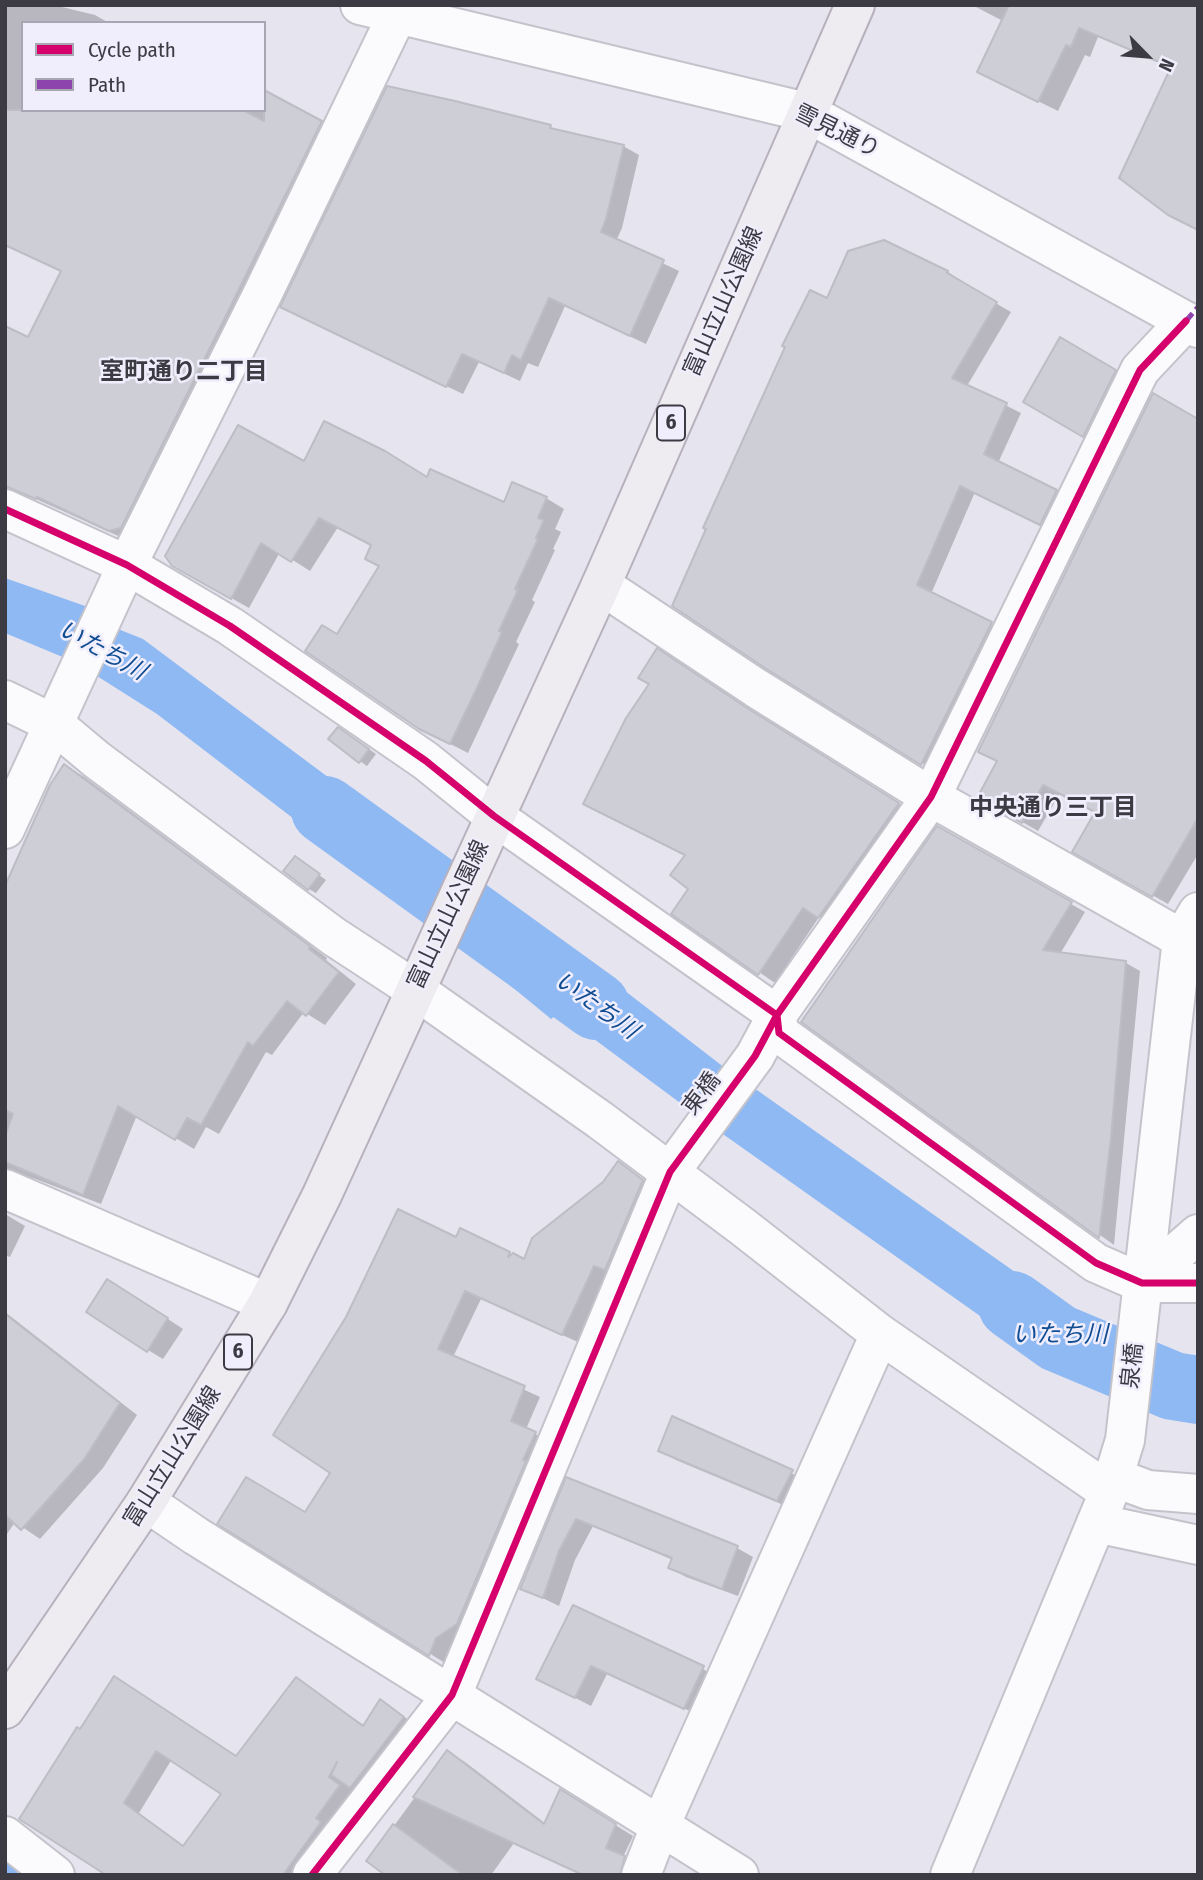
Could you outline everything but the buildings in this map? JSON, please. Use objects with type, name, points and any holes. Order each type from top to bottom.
[{"type":"main road","name":"富山立山公園線","points":[[5,1709],[146,1502],[268,1303],[322,1195],[601,585],[855,5]]},
{"type":"street","name":"雪見通り","points":[[360,5],[400,10],[806,112],[1192,324]]},
{"type":"street","points":[[5,829],[127,565],[400,10]]},
{"type":"street","name":"東橋","points":[[312,1875],[452,1695],[675,1164],[755,1056],[777,1015],[931,797],[1140,370],[1192,324]]},
{"type":"street","points":[[5,509],[127,565],[230,626],[426,761],[489,828],[777,1015],[779,1033],[1096,1263],[1142,1288],[1198,1283]]},
{"type":"street","points":[[601,585],[756,688],[931,797],[1190,926]]},
{"type":"street","points":[[5,700],[54,724],[97,760],[333,936],[420,979],[675,1164],[880,1334],[1106,1497],[1198,1545]]},
{"type":"street","name":"泉橋","points":[[950,1875],[1106,1497],[1125,1440],[1142,1288],[1190,926]]},
{"type":"street","points":[[5,1189],[268,1303]]},
{"type":"street","points":[[1142,1288],[1198,1234]]},
{"type":"street","points":[[641,1875],[660,1826],[880,1334]]},
{"type":"street","points":[[1106,1497],[1148,1490],[1198,1494]]},
{"type":"street","points":[[146,1502],[207,1543],[739,1875]]},
{"type":"street","points":[[5,1836],[55,1875]]},
{"type":"water","name":"いたち川","points":[[5,578],[88,607],[65,658],[5,633]]},
{"type":"water","name":"いたち川","points":[[118,629],[143,639],[411,839],[388,891],[157,714],[97,676]]},
{"type":"water","name":"いたち川","points":[[533,920],[725,1068],[691,1111],[559,1013],[551,1019],[505,981]]},
{"type":"water","name":"いたち川","points":[[754,1088],[1049,1296],[1097,1320],[1089,1386],[1055,1369],[720,1132]]},
{"type":"water","name":"いたち川","points":[[1173,1354],[1198,1358],[1198,1424],[1169,1419]]},
{"type":"waterway","name":"いたち川","points":[[325,810],[596,1006]]},
{"type":"waterway","name":"いたち川","points":[[1012,1305],[1058,1338],[1173,1386],[1198,1390]]},
{"type":"waterway","points":[[5,1869],[12,1875]]},
{"type":"marked path","points":[[1186,321],[1198,307]]},
{"type":"cycle path","points":[[312,1875],[452,1695],[670,1172],[755,1056],[777,1015],[931,797],[1140,370],[1186,321]]},
{"type":"cycle path","points":[[5,509],[127,565],[230,626],[426,761],[494,816],[777,1015],[779,1033],[1096,1263],[1142,1283],[1198,1283]]},
{"type":"district","name":"室町通り二丁目","points":[[184,372]]},
{"type":"district","name":"中央通り三丁目","points":[[1053,808]]}]
